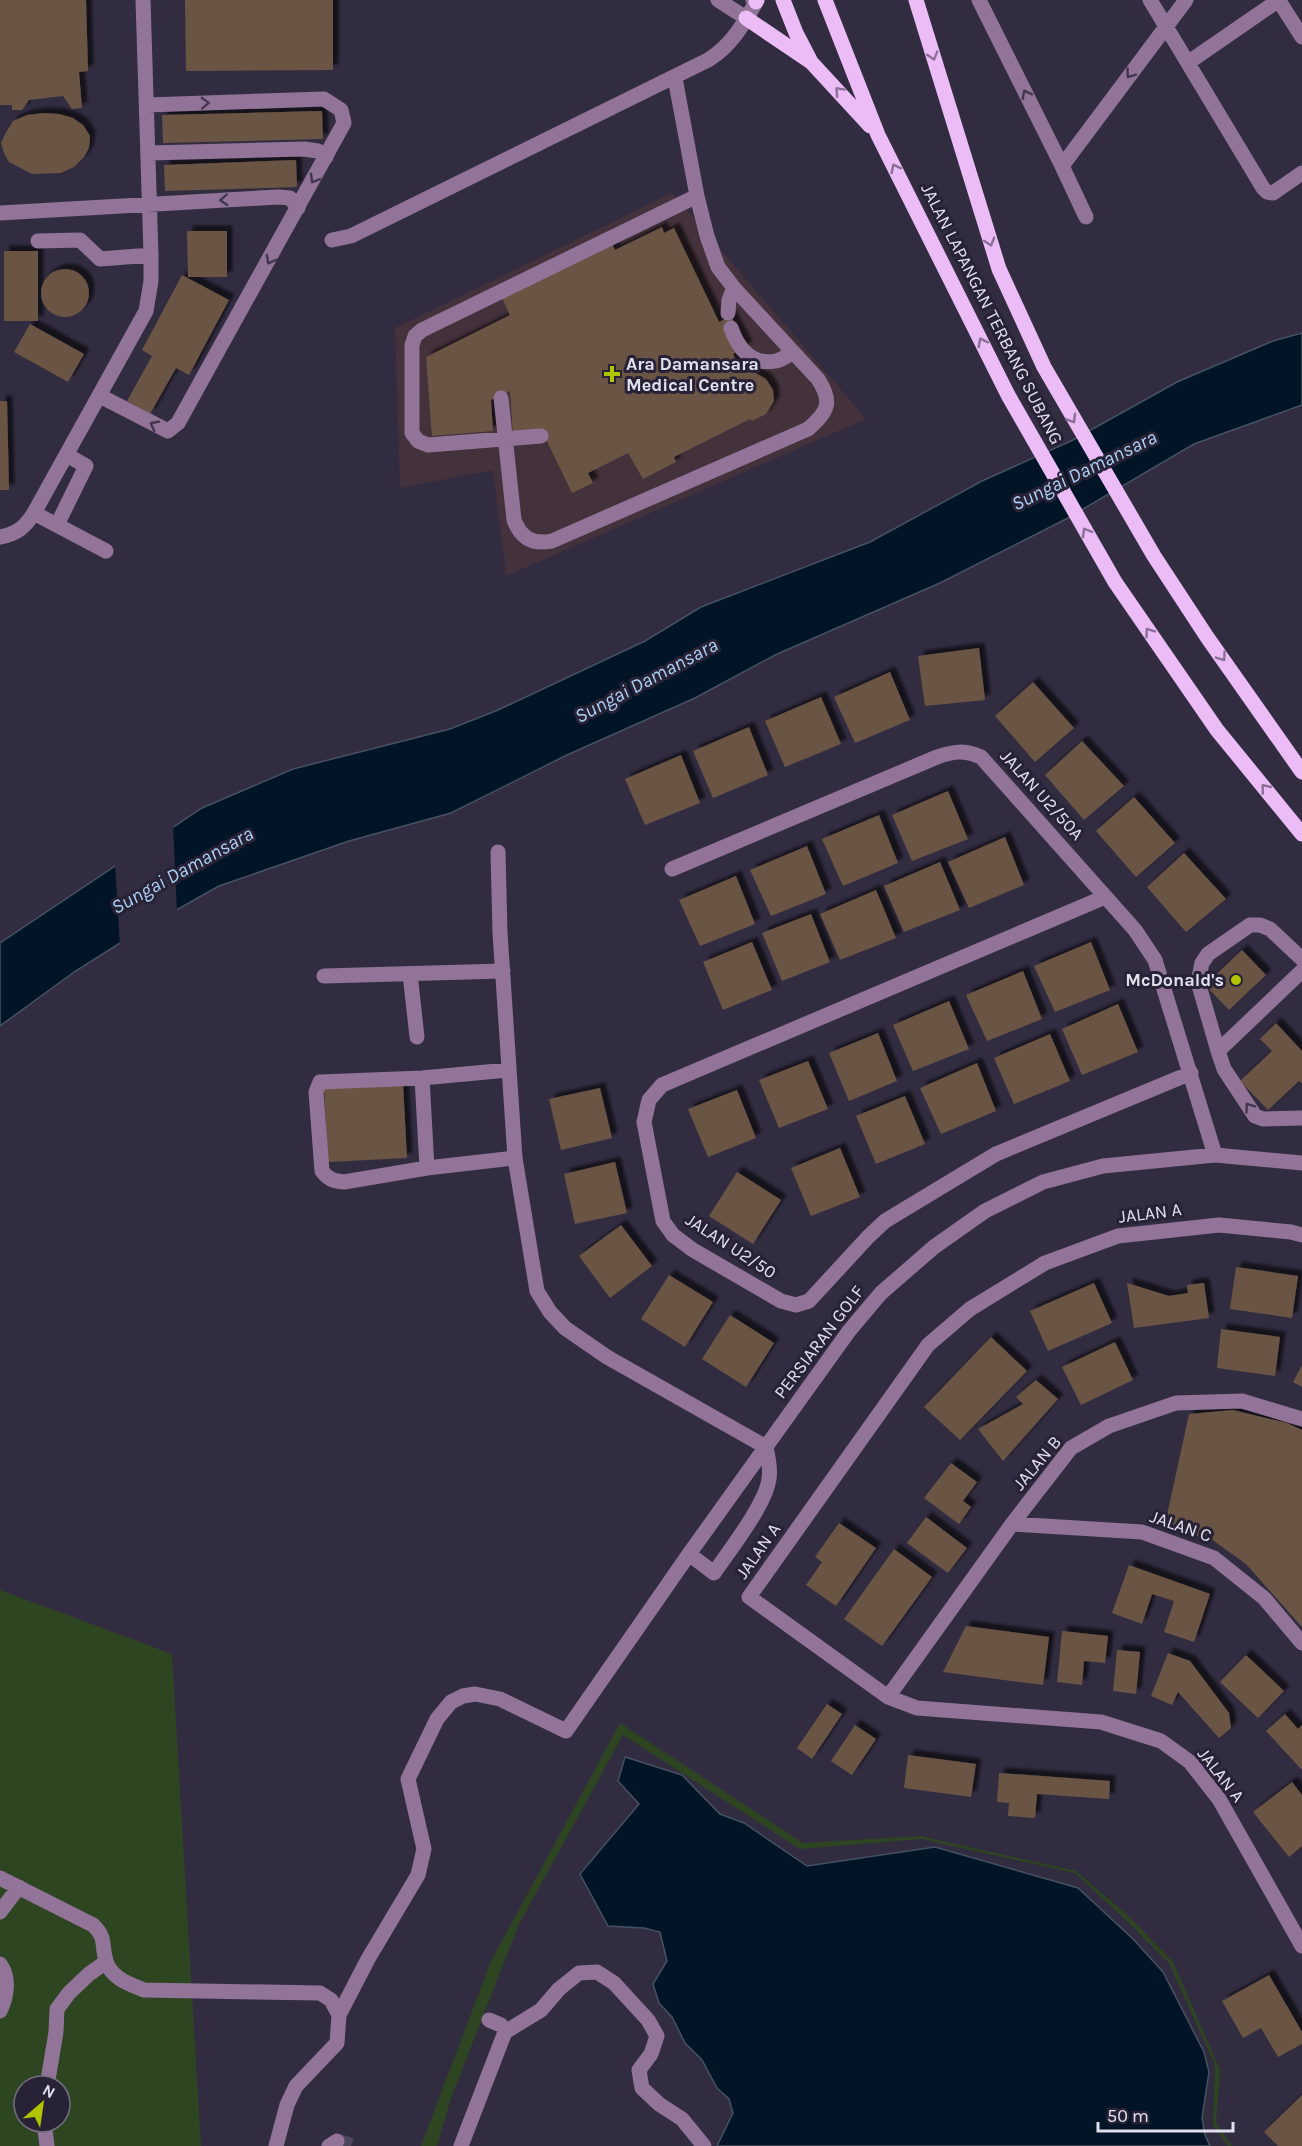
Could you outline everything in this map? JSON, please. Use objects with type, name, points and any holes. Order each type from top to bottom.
[{"type":"main road","points":[[783,0],[811,62]]},
{"type":"main road","name":"JALAN LAPANGAN TERBANG SUBANG","points":[[825,0],[878,135],[1008,395],[1115,582],[1217,730],[1302,834]]},
{"type":"main road","name":"JALAN LAPANGAN TERBANG SUBANG","points":[[918,2],[999,269],[1044,368],[1155,556],[1207,637],[1302,772]]},
{"type":"main road","points":[[746,18],[811,62],[878,135]]},
{"type":"street","points":[[0,537],[12,535],[26,525],[34,513],[146,311],[151,281],[151,255],[143,0]]},
{"type":"street","points":[[718,0],[746,18]]},
{"type":"street","points":[[979,0],[1086,217]]},
{"type":"street","points":[[1150,0],[1263,188],[1273,193],[1302,173]]},
{"type":"street","points":[[1062,166],[1186,0]]},
{"type":"street","points":[[332,240],[351,236],[675,78],[724,50],[755,1]]},
{"type":"street","points":[[1189,62],[1275,2],[1281,4],[1302,35]]},
{"type":"street","points":[[501,398],[514,520],[524,537],[532,542],[542,543],[552,541],[808,429],[819,420],[826,408],[827,392],[818,379],[734,288],[718,267],[707,236],[675,78]]},
{"type":"street","points":[[100,396],[168,431],[178,423],[344,123],[341,110],[324,99],[147,105]]},
{"type":"street","points":[[149,153],[304,149],[318,151],[327,157]]},
{"type":"street","points":[[541,436],[428,445],[418,441],[412,433],[412,345],[415,336],[432,325],[698,196]]},
{"type":"street","points":[[0,213],[278,197],[290,198],[298,208]]},
{"type":"street","points":[[38,241],[80,240],[100,259],[151,255]]},
{"type":"street","points":[[728,312],[729,300],[734,288]]},
{"type":"street","points":[[731,328],[738,346],[748,356],[775,361],[793,353]]},
{"type":"street","points":[[57,525],[86,466],[67,455]]},
{"type":"street","points":[[34,513],[105,551]]},
{"type":"street","name":"JALAN U2/50A","points":[[672,869],[952,751],[968,752],[981,757],[995,770],[1135,930],[1155,960],[1215,1155]]},
{"type":"street","points":[[498,852],[508,1070],[515,1158],[537,1291],[550,1312],[565,1328],[607,1357],[765,1447]]},
{"type":"street","name":"JALAN U2/50","points":[[1105,897],[662,1085],[649,1100],[644,1122],[663,1221],[673,1235],[693,1250],[781,1302],[796,1305],[809,1301],[885,1221],[996,1154],[1191,1073]]},
{"type":"street","points":[[1302,959],[1270,929],[1260,925],[1250,925],[1208,954],[1202,963],[1198,982],[1224,1069],[1255,1116],[1263,1119],[1302,1118]]},
{"type":"street","points":[[324,976],[503,971]]},
{"type":"street","points":[[1218,1051],[1302,971]]},
{"type":"street","points":[[410,974],[417,1037]]},
{"type":"street","points":[[508,1070],[422,1078],[320,1082],[316,1092],[322,1171],[327,1178],[344,1182],[427,1168],[515,1158]]},
{"type":"street","points":[[422,1078],[427,1168]]},
{"type":"street","name":"PERSIARAN GOLF","points":[[339,2015],[368,1959],[418,1875],[424,1850],[408,1779],[437,1719],[451,1702],[463,1696],[475,1694],[500,1699],[566,1731],[765,1447],[849,1331],[881,1293],[934,1247],[985,1211],[1043,1182],[1103,1166],[1215,1155],[1302,1163]]},
{"type":"street","name":"JALAN A","points":[[1302,1235],[1219,1225],[1118,1236],[1045,1263],[970,1309],[928,1345],[749,1598],[888,1697],[917,1708],[1101,1722],[1161,1741],[1190,1762],[1219,1799],[1302,1946]]},
{"type":"street","name":"JALAN B","points":[[888,1697],[1012,1524],[1071,1448],[1109,1426],[1176,1403],[1242,1401],[1302,1419]]},
{"type":"street","name":"JALAN A","points":[[689,1554],[714,1573],[763,1499],[769,1481],[770,1466],[765,1447]]},
{"type":"street","name":"JALAN C","points":[[1012,1524],[1142,1532],[1214,1558],[1264,1598],[1302,1643]]},
{"type":"street","points":[[0,1878],[93,1925],[103,1936],[106,1962],[113,1973],[126,1983],[144,1989],[321,1993],[332,2000],[339,2015],[337,2043],[296,2086],[287,2105],[276,2146]]},
{"type":"street","points":[[0,1912],[19,1887]]},
{"type":"street","points":[[48,2074],[56,2032],[57,2009],[76,1987],[106,1962]]},
{"type":"street","points":[[0,1964],[6,1979],[0,2011]]},
{"type":"street","points":[[461,2146],[505,2032],[541,2010],[559,1989],[579,1973],[597,1972],[614,1983],[648,2020],[657,2036],[651,2054],[639,2070],[642,2088],[659,2104],[681,2119],[704,2146]]},
{"type":"street","points":[[489,2020],[501,2025],[505,2032]]},
{"type":"shaded area","name":"Ara Damansara Medical Centre","points":[[672,193],[866,419],[506,576],[493,470],[400,488],[395,328]]},
{"type":"green space","points":[[0,1590],[172,1654],[201,2146],[0,2146]]},
{"type":"green space","points":[[620,1723],[803,1843],[920,1836],[1076,1871],[1126,1914],[1173,1962],[1220,2070],[1216,2123],[1232,2146],[1228,2146],[1213,2125],[1215,2065],[1169,1963],[1075,1873],[921,1839],[800,1849],[623,1735],[519,1924],[451,2098],[437,2146],[421,2146],[491,1961]]},
{"type":"water","name":"Sungai Damansara","points":[[1302,333],[1302,405],[1194,444],[1066,519],[940,583],[775,655],[695,698],[567,755],[451,813],[349,841],[219,886],[139,931],[74,972],[0,1026],[0,943],[202,808],[293,769],[450,729],[498,710],[645,641],[701,607],[870,542],[982,481],[1071,441],[1177,382],[1273,341]]},
{"type":"water","points":[[625,1757],[682,1775],[720,1814],[744,1823],[807,1866],[935,1847],[1078,1888],[1133,1939],[1163,1972],[1204,2052],[1209,2072],[1202,2118],[1210,2146],[717,2146],[733,2113],[729,2099],[717,2088],[702,2060],[685,2043],[672,2017],[659,2003],[653,1984],[667,1961],[660,1932],[644,1928],[608,1926],[580,1874],[639,1804],[618,1781]]},
{"type":"pier","points":[[173,824],[177,913],[120,947],[115,862]]},
{"type":"building","points":[[0,0],[86,0],[88,71],[79,72],[82,108],[72,109],[63,96],[29,100],[22,110],[12,110],[12,105],[0,105]]},
{"type":"building","points":[[185,0],[333,0],[333,70],[186,71]]},
{"type":"building","points":[[322,111],[323,139],[163,143],[162,115]]},
{"type":"building","points":[[44,113],[73,118],[83,125],[90,136],[89,148],[84,157],[74,167],[61,173],[32,174],[9,162],[1,143],[13,121],[27,115]]},
{"type":"building","points":[[296,160],[297,187],[165,191],[164,165]]},
{"type":"building","points":[[662,227],[664,233],[674,228],[719,322],[731,316],[747,347],[733,354],[742,373],[754,372],[766,379],[773,390],[774,401],[766,414],[752,421],[750,419],[674,457],[676,462],[643,479],[628,453],[588,473],[593,483],[572,493],[543,433],[513,435],[510,391],[491,400],[493,431],[432,436],[426,357],[510,315],[501,296],[611,242],[615,250]]},
{"type":"building","points":[[187,231],[227,231],[227,277],[188,277]]},
{"type":"building","points":[[4,251],[38,251],[38,321],[4,321]]},
{"type":"building","points":[[60,269],[70,269],[82,276],[89,288],[89,298],[82,310],[70,317],[60,317],[45,306],[41,298],[41,288],[52,273]]},
{"type":"building","points":[[182,275],[229,300],[189,375],[176,368],[150,414],[127,401],[152,356],[142,350]]},
{"type":"building","points":[[30,324],[84,354],[68,382],[14,352]]},
{"type":"building","points":[[0,401],[7,401],[9,490],[0,490]]},
{"type":"building","points":[[979,648],[985,700],[925,706],[918,656]]},
{"type":"building","points":[[890,672],[910,720],[855,743],[834,697]]},
{"type":"building","points":[[1033,682],[1074,728],[1035,762],[995,716]]},
{"type":"building","points":[[821,697],[841,744],[785,767],[765,721]]},
{"type":"building","points":[[749,727],[768,775],[713,798],[693,751]]},
{"type":"building","points":[[1082,741],[1124,786],[1084,820],[1045,775]]},
{"type":"building","points":[[681,755],[700,803],[645,825],[625,779]]},
{"type":"building","points":[[948,791],[968,839],[912,861],[892,815]]},
{"type":"building","points":[[1134,797],[1175,843],[1136,877],[1096,831]]},
{"type":"building","points":[[879,815],[898,863],[843,886],[822,839]]},
{"type":"building","points":[[1005,837],[1024,885],[969,908],[948,862]]},
{"type":"building","points":[[807,846],[826,894],[771,916],[750,870]]},
{"type":"building","points":[[1184,853],[1226,899],[1186,932],[1147,887]]},
{"type":"building","points":[[940,862],[960,910],[904,932],[884,886]]},
{"type":"building","points":[[736,876],[755,924],[700,946],[679,900]]},
{"type":"building","points":[[876,890],[896,938],[840,960],[820,914]]},
{"type":"building","points":[[811,914],[830,962],[782,981],[762,933]]},
{"type":"building","points":[[752,942],[772,990],[723,1010],[703,962]]},
{"type":"building","points":[[1091,942],[1110,990],[1055,1012],[1034,966]]},
{"type":"building","name":"McDonald's","points":[[1242,950],[1266,975],[1229,1010],[1205,985]]},
{"type":"building","points":[[1023,971],[1042,1019],[987,1041],[966,995]]},
{"type":"building","points":[[949,1001],[969,1049],[913,1071],[893,1025]]},
{"type":"building","points":[[1118,1004],[1138,1052],[1082,1075],[1062,1029]]},
{"type":"building","points":[[1276,1023],[1302,1051],[1302,1083],[1299,1081],[1268,1110],[1240,1081],[1272,1051],[1260,1039]]},
{"type":"building","points":[[878,1033],[897,1081],[849,1101],[829,1053]]},
{"type":"building","points":[[1050,1034],[1070,1081],[1014,1104],[994,1058]]},
{"type":"building","points":[[808,1061],[828,1109],[779,1128],[759,1080]]},
{"type":"building","points":[[977,1063],[996,1111],[941,1134],[920,1088]]},
{"type":"building","points":[[403,1084],[407,1158],[328,1162],[324,1088]]},
{"type":"building","points":[[600,1088],[612,1138],[561,1150],[549,1099]]},
{"type":"building","points":[[737,1090],[756,1138],[708,1157],[688,1109]]},
{"type":"building","points":[[905,1096],[925,1144],[876,1164],[856,1116]]},
{"type":"building","points":[[840,1148],[860,1197],[811,1216],[791,1168]]},
{"type":"building","points":[[615,1162],[627,1213],[575,1224],[564,1174]]},
{"type":"building","points":[[737,1172],[781,1200],[753,1244],[709,1216]]},
{"type":"building","points":[[621,1225],[652,1266],[610,1298],[579,1256]]},
{"type":"building","points":[[1236,1267],[1298,1276],[1292,1318],[1230,1309]]},
{"type":"building","points":[[669,1275],[713,1302],[685,1347],[641,1319]]},
{"type":"building","points":[[1094,1283],[1112,1323],[1048,1351],[1030,1311]]},
{"type":"building","points":[[1127,1283],[1169,1296],[1188,1293],[1187,1285],[1204,1283],[1209,1318],[1134,1328]]},
{"type":"building","points":[[730,1315],[774,1343],[746,1387],[702,1359]]},
{"type":"building","points":[[1221,1329],[1280,1337],[1275,1376],[1217,1368]]},
{"type":"building","points":[[991,1337],[1027,1371],[960,1440],[924,1407]]},
{"type":"building","points":[[1115,1342],[1133,1380],[1081,1405],[1062,1367]]},
{"type":"building","points":[[1302,1365],[1302,1387],[1293,1382]]},
{"type":"building","points":[[1036,1380],[1058,1399],[1003,1461],[978,1429],[1023,1404],[1016,1397]]},
{"type":"building","points":[[1233,1410],[1287,1423],[1302,1430],[1302,1627],[1246,1564],[1211,1539],[1164,1529],[1189,1414]]},
{"type":"building","points":[[951,1463],[977,1482],[963,1501],[971,1507],[959,1524],[924,1498]]},
{"type":"building","points":[[926,1517],[967,1548],[948,1573],[907,1543]]},
{"type":"building","points":[[839,1523],[876,1548],[836,1606],[806,1585],[822,1562],[815,1557]]},
{"type":"building","points":[[894,1549],[932,1577],[882,1646],[844,1619]]},
{"type":"building","points":[[1129,1565],[1210,1594],[1194,1642],[1164,1632],[1174,1601],[1152,1594],[1142,1624],[1112,1613]]},
{"type":"building","points":[[966,1626],[1049,1637],[1043,1685],[943,1672]]},
{"type":"building","points":[[1062,1631],[1108,1636],[1105,1663],[1084,1661],[1082,1685],[1057,1682]]},
{"type":"building","points":[[1117,1650],[1140,1652],[1136,1694],[1113,1691]]},
{"type":"building","points":[[1168,1653],[1190,1661],[1229,1713],[1231,1728],[1219,1738],[1178,1692],[1172,1705],[1151,1696]]},
{"type":"building","points":[[1246,1655],[1284,1691],[1258,1718],[1220,1682]]},
{"type":"building","points":[[827,1704],[842,1714],[812,1759],[797,1748]]},
{"type":"building","points":[[1285,1714],[1298,1729],[1302,1725],[1302,1770],[1266,1731]]},
{"type":"building","points":[[855,1725],[876,1739],[852,1775],[831,1761]]},
{"type":"building","points":[[908,1755],[976,1764],[971,1797],[904,1788]]},
{"type":"building","points":[[999,1773],[1110,1781],[1109,1799],[1037,1794],[1035,1818],[1008,1816],[1009,1803],[997,1802]]},
{"type":"building","points":[[1292,1782],[1302,1795],[1302,1846],[1289,1857],[1253,1812]]},
{"type":"building","points":[[1269,1975],[1302,2032],[1302,2044],[1278,2057],[1261,2028],[1243,2038],[1222,2001]]},
{"type":"building","points":[[1302,2095],[1302,2146],[1278,2146],[1264,2132]]},
{"type":"tunnel","points":[[337,2141],[354,2146]]},
{"type":"place","name":"Ara Damansara Medical Centre","points":[[612,374]]},
{"type":"place","name":"McDonald's","points":[[1236,980]]}]
